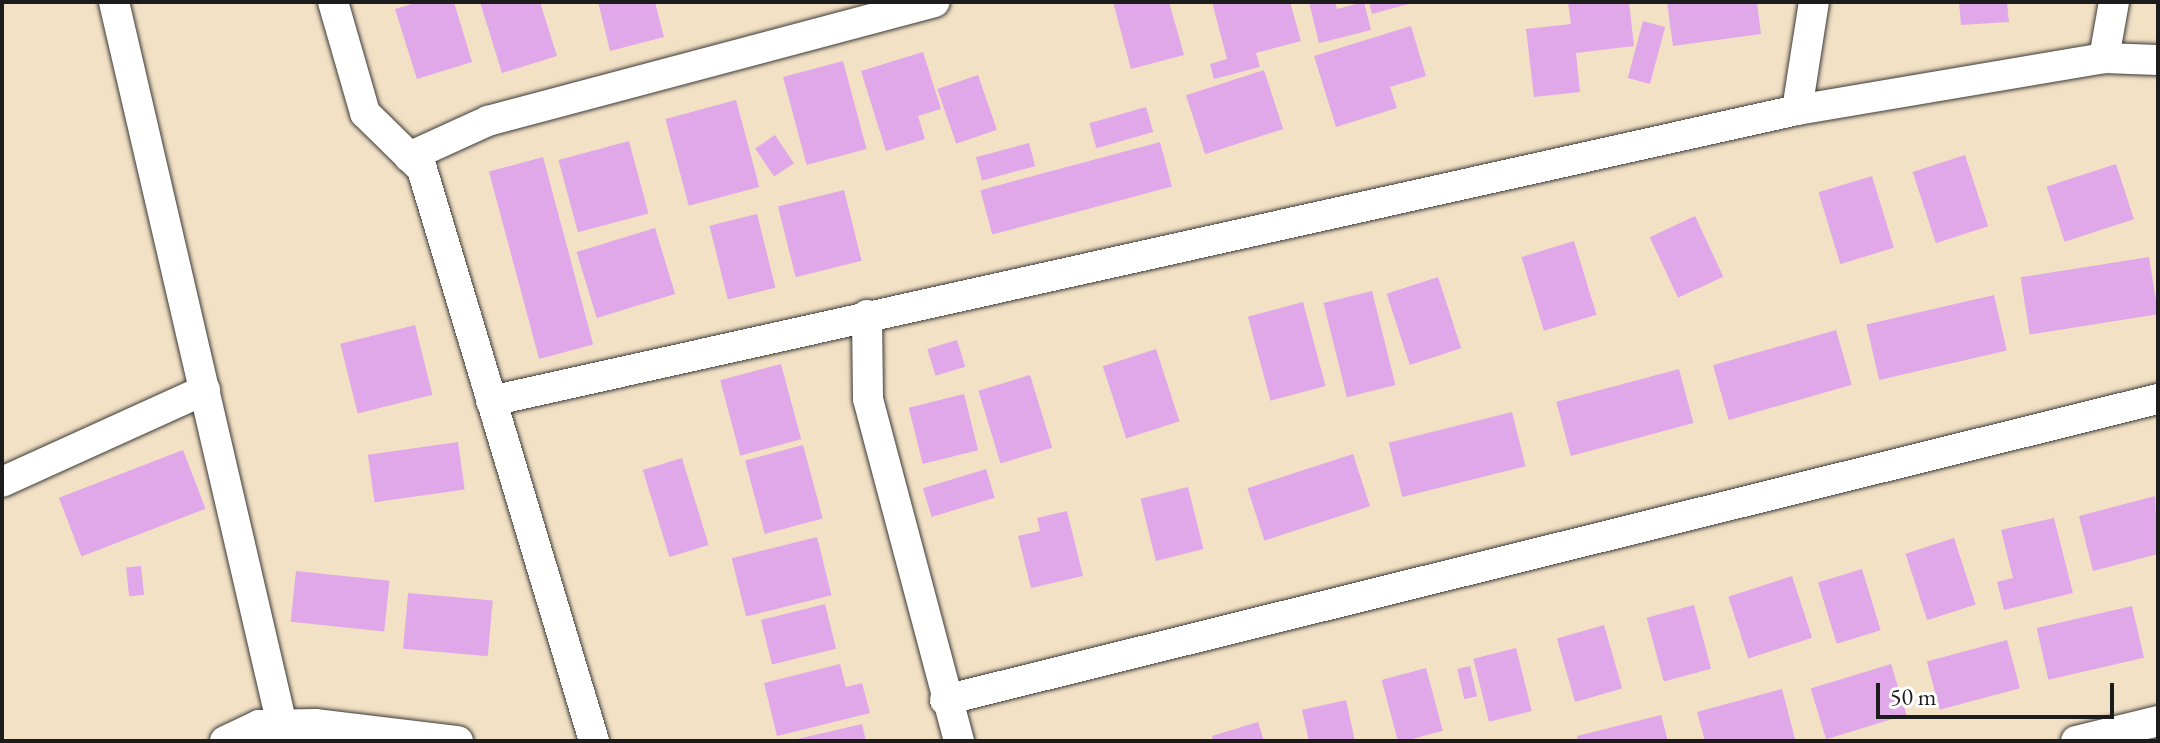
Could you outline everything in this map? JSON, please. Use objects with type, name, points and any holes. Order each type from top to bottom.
[{"type":"street","points":[[114,2],[282,725]]},
{"type":"street","points":[[333,2],[365,113],[422,169],[594,741]]},
{"type":"street","points":[[409,157],[488,121],[934,2]]},
{"type":"street","points":[[1797,110],[1814,2]]},
{"type":"street","points":[[2104,58],[2114,2]]},
{"type":"street","points":[[491,401],[1797,110],[2104,58],[2158,60]]},
{"type":"street","points":[[867,315],[868,399],[945,700],[959,741]]},
{"type":"street","points":[[2,482],[205,390]]},
{"type":"street","points":[[945,700],[2158,399]]},
{"type":"street","points":[[2076,741],[2158,721]]},
{"type":"street","points":[[225,741],[259,725],[458,741]]},
{"type":"building","points":[[419,2],[454,2],[472,62],[417,79],[395,9]]},
{"type":"building","points":[[480,2],[540,2],[557,56],[502,73]]},
{"type":"building","points":[[598,2],[655,2],[664,37],[610,51]]},
{"type":"building","points":[[1113,2],[1169,2],[1184,55],[1131,69]]},
{"type":"building","points":[[1212,2],[1290,2],[1301,41],[1256,53],[1260,67],[1214,79],[1210,64],[1227,59]]},
{"type":"building","points":[[1309,2],[1335,2],[1337,9],[1364,2],[1371,30],[1319,43]]},
{"type":"building","points":[[1369,2],[1412,2],[1412,3],[1372,14]]},
{"type":"building","points":[[1568,2],[1629,2],[1634,46],[1576,53],[1580,92],[1534,97],[1526,29],[1571,24]]},
{"type":"building","points":[[1667,2],[1757,2],[1761,34],[1673,46]]},
{"type":"building","points":[[1959,2],[2007,2],[2009,22],[1961,25]]},
{"type":"building","points":[[1643,21],[1665,27],[1650,84],[1628,78]]},
{"type":"building","points":[[1411,26],[1426,76],[1390,87],[1397,108],[1336,127],[1314,56]]},
{"type":"building","points":[[923,52],[941,109],[918,116],[925,139],[886,151],[861,71]]},
{"type":"building","points":[[843,61],[867,149],[807,165],[783,77]]},
{"type":"building","points":[[1264,70],[1283,129],[1205,154],[1186,95]]},
{"type":"building","points":[[978,75],[997,130],[956,144],[937,89]]},
{"type":"building","points":[[736,100],[759,187],[689,206],[665,119]]},
{"type":"building","points":[[1146,107],[1153,132],[1096,148],[1089,123]]},
{"type":"building","points":[[775,135],[794,163],[774,177],[755,148]]},
{"type":"building","points":[[629,141],[648,213],[578,232],[558,160]]},
{"type":"building","points":[[1160,142],[1172,186],[992,235],[980,190]]},
{"type":"building","points":[[1029,143],[1035,166],[982,180],[976,157]]},
{"type":"building","points":[[1965,155],[1988,226],[1936,243],[1913,172]]},
{"type":"building","points":[[543,157],[593,344],[539,359],[489,171]]},
{"type":"building","points":[[2116,164],[2134,219],[2064,242],[2047,187]]},
{"type":"building","points":[[1872,176],[1894,248],[1840,264],[1818,192]]},
{"type":"building","points":[[844,190],[862,261],[796,277],[778,206]]},
{"type":"building","points":[[757,214],[775,288],[728,300],[709,226]]},
{"type":"building","points":[[1695,216],[1723,277],[1678,298],[1650,237]]},
{"type":"building","points":[[655,228],[675,294],[597,318],[577,252]]},
{"type":"building","points":[[1574,241],[1597,315],[1544,331],[1521,257]]},
{"type":"building","points":[[2149,257],[2158,314],[2030,335],[2021,277]]},
{"type":"building","points":[[1438,277],[1461,348],[1410,365],[1387,294]]},
{"type":"building","points":[[1372,291],[1395,385],[1347,397],[1323,303]]},
{"type":"building","points":[[1994,295],[2007,351],[1879,380],[1866,324]]},
{"type":"building","points":[[1303,302],[1326,386],[1270,401],[1248,317]]},
{"type":"building","points":[[415,325],[432,395],[358,413],[340,344]]},
{"type":"building","points":[[1836,330],[1852,385],[1729,420],[1713,365]]},
{"type":"building","points":[[957,340],[965,367],[936,376],[927,349]]},
{"type":"building","points":[[1156,349],[1179,421],[1126,439],[1103,366]]},
{"type":"building","points":[[781,364],[801,439],[740,456],[720,380]]},
{"type":"building","points":[[1679,369],[1693,423],[1571,456],[1556,402]]},
{"type":"building","points":[[1030,375],[1052,448],[1001,463],[978,391]]},
{"type":"building","points":[[964,394],[978,450],[923,464],[909,408]]},
{"type":"building","points":[[1512,412],[1526,466],[1402,497],[1389,443]]},
{"type":"building","points":[[458,442],[465,490],[375,502],[368,455]]},
{"type":"building","points":[[803,445],[823,518],[765,534],[745,461]]},
{"type":"building","points":[[183,450],[206,509],[81,556],[59,498]]},
{"type":"building","points":[[1353,454],[1370,506],[1264,541],[1247,488]]},
{"type":"building","points":[[682,458],[709,545],[669,557],[643,470]]},
{"type":"building","points":[[986,469],[995,498],[932,517],[923,488]]},
{"type":"building","points":[[1188,487],[1203,549],[1156,561],[1140,499]]},
{"type":"building","points":[[2155,496],[2158,554],[2093,571],[2079,516]]},
{"type":"building","points":[[1067,511],[1083,576],[1031,588],[1018,536],[1040,531],[1037,518]]},
{"type":"building","points":[[2054,518],[2073,593],[2004,610],[1997,582],[2013,578],[2001,530]]},
{"type":"building","points":[[817,537],[832,595],[746,617],[732,558]]},
{"type":"building","points":[[1954,538],[1976,605],[1927,620],[1905,554]]},
{"type":"building","points":[[141,566],[144,595],[129,596],[126,568]]},
{"type":"building","points":[[1862,569],[1881,630],[1837,644],[1818,582]]},
{"type":"building","points":[[296,571],[389,581],[384,632],[291,622]]},
{"type":"building","points":[[1792,576],[1812,638],[1748,659],[1728,597]]},
{"type":"building","points":[[408,593],[493,600],[488,656],[403,649]]},
{"type":"building","points":[[825,604],[836,649],[772,665],[761,620]]},
{"type":"building","points":[[1694,605],[1711,669],[1664,681],[1647,618]]},
{"type":"building","points":[[2132,606],[2144,658],[2048,680],[2037,628]]},
{"type":"building","points":[[1604,625],[1622,688],[1575,702],[1557,639]]},
{"type":"building","points":[[2007,640],[2020,688],[1940,710],[1927,661]]},
{"type":"building","points":[[1516,648],[1532,711],[1489,722],[1473,659]]},
{"type":"building","points":[[840,664],[846,687],[862,683],[870,713],[777,736],[764,683]]},
{"type":"building","points":[[1891,664],[1906,715],[1826,739],[1811,689]]},
{"type":"building","points":[[1470,666],[1477,696],[1464,699],[1457,669]]},
{"type":"building","points":[[1426,668],[1443,731],[1398,741],[1382,680]]},
{"type":"building","points":[[1782,689],[1795,739],[1705,741],[1697,712]]},
{"type":"building","points":[[1346,700],[1355,741],[1309,741],[1302,710]]},
{"type":"building","points":[[1661,715],[1668,741],[1578,741],[1577,736]]},
{"type":"building","points":[[1258,722],[1264,741],[1214,741],[1212,736]]},
{"type":"building","points":[[862,724],[866,741],[793,740]]}]
